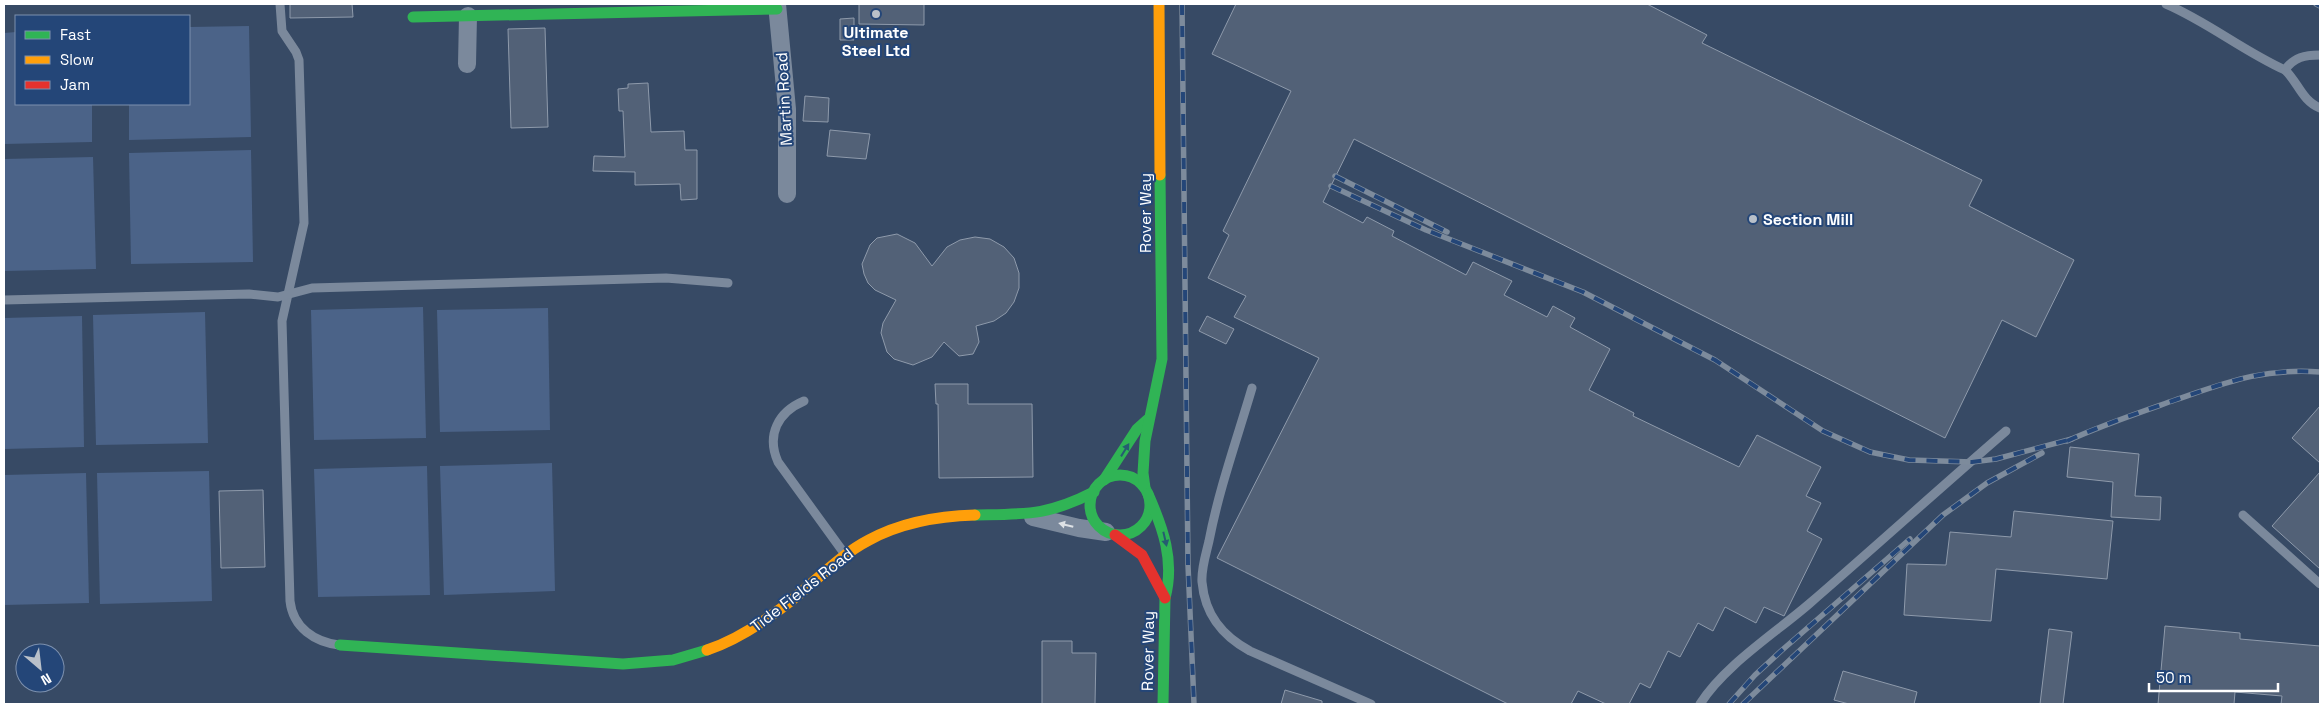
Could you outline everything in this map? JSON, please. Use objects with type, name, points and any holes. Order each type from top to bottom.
[{"type":"street","name":"Rover Way","points":[[1159,4],[1162,359],[1155,398],[1147,420],[1148,430],[1142,470],[1146,491],[1159,520],[1168,554],[1170,584],[1164,598],[1163,704]]},
{"type":"street","points":[[413,17],[777,6]]},
{"type":"street","name":"Martin Road","points":[[777,6],[787,109],[787,194]]},
{"type":"street","points":[[467,64],[468,16]]},
{"type":"street","name":"Rover Way","points":[[1104,480],[1137,429],[1147,420]]},
{"type":"street","points":[[1122,476],[1138,481],[1146,491],[1150,512],[1141,527],[1124,535],[1111,533],[1099,526],[1091,510],[1094,492],[1104,480],[1122,476]]},
{"type":"street","name":"Tide Fields Road","points":[[340,645],[623,664],[666,661],[716,648],[751,631],[846,555],[881,534],[921,520],[966,515],[1026,514],[1049,511],[1094,492]]},
{"type":"street","name":"Tide Fields Road","points":[[1026,514],[1079,528],[1111,533]]},
{"type":"street","name":"Rover Way","points":[[1111,533],[1142,555],[1164,598]]},
{"type":"lane","points":[[280,4],[282,31],[299,60],[302,101],[304,223],[282,320],[291,608],[294,618],[309,634],[319,640],[340,645]]},
{"type":"lane","points":[[2166,4],[2201,21],[2265,61],[2285,70],[2293,78],[2304,98],[2320,108]]},
{"type":"lane","points":[[2285,70],[2291,62],[2305,55],[2320,56]]},
{"type":"lane","points":[[4,300],[249,294],[278,297],[312,288],[666,278],[728,283]]},
{"type":"lane","points":[[1252,388],[1213,520],[1205,557],[1202,580],[1208,605],[1222,631],[1232,641],[1257,654],[1371,704]]},
{"type":"lane","points":[[804,401],[787,410],[781,417],[772,441],[774,454],[846,555]]},
{"type":"lane","points":[[1700,704],[1709,690],[1730,670],[2006,431]]},
{"type":"lane","points":[[2243,515],[2320,584]]},
{"type":"water","points":[[249,26],[251,137],[129,140],[129,105],[190,105],[190,27]]},
{"type":"water","points":[[15,32],[15,105],[92,105],[92,142],[4,144],[4,33]]},
{"type":"water","points":[[251,150],[253,262],[131,264],[129,153]]},
{"type":"water","points":[[93,157],[96,269],[4,271],[4,159]]},
{"type":"water","points":[[423,307],[426,438],[314,440],[311,310]]},
{"type":"water","points":[[548,308],[550,430],[440,432],[437,310]]},
{"type":"water","points":[[205,312],[208,443],[96,445],[93,315]]},
{"type":"water","points":[[82,316],[84,447],[4,449],[4,318]]},
{"type":"water","points":[[552,463],[555,591],[444,595],[440,466]]},
{"type":"water","points":[[427,466],[430,595],[318,597],[314,469]]},
{"type":"water","points":[[209,471],[212,601],[100,604],[97,473]]},
{"type":"water","points":[[86,473],[89,603],[4,605],[4,475]]},
{"type":"building","points":[[290,4],[352,4],[353,17],[290,18]]},
{"type":"building","points":[[859,4],[924,4],[924,25],[859,24]]},
{"type":"building","points":[[1236,4],[1647,4],[1707,35],[1702,43],[1982,180],[1969,206],[2074,260],[2036,337],[2002,320],[1945,438],[1354,139],[1323,202],[1363,223],[1367,217],[1394,231],[1392,236],[1466,275],[1473,262],[1512,281],[1504,295],[1547,317],[1553,306],[1575,318],[1570,327],[1610,349],[1589,390],[1634,413],[1633,416],[1739,467],[1757,435],[1821,467],[1806,496],[1821,503],[1807,531],[1822,539],[1784,616],[1764,607],[1756,623],[1725,607],[1713,631],[1698,623],[1680,657],[1668,651],[1650,688],[1640,683],[1629,704],[1606,704],[1578,691],[1571,704],[1508,704],[1217,558],[1319,358],[1234,317],[1246,296],[1208,278],[1229,235],[1223,231],[1291,91],[1212,54]]},
{"type":"building","points":[[854,18],[854,40],[840,40],[840,19]]},
{"type":"building","points":[[545,28],[548,127],[511,128],[508,29]]},
{"type":"building","points":[[648,83],[651,132],[684,131],[685,150],[697,150],[697,199],[681,200],[680,184],[635,185],[635,172],[593,171],[594,156],[625,157],[623,111],[619,111],[618,89],[628,88],[628,84]]},
{"type":"building","points":[[805,96],[829,98],[828,122],[803,121]]},
{"type":"building","points":[[830,130],[870,134],[866,159],[827,156]]},
{"type":"building","points":[[897,234],[915,243],[932,266],[947,247],[960,240],[975,237],[990,239],[1004,247],[1014,258],[1019,273],[1019,288],[1014,302],[1006,313],[994,321],[976,326],[979,342],[973,354],[959,356],[944,342],[932,357],[913,365],[894,359],[887,352],[881,333],[883,323],[896,300],[875,290],[868,283],[862,264],[870,245],[877,238]]},
{"type":"building","points":[[1207,316],[1234,329],[1226,344],[1199,331]]},
{"type":"building","points":[[935,384],[968,384],[968,404],[1032,404],[1033,477],[939,478],[938,404],[936,404]]},
{"type":"building","points":[[2320,406],[2320,463],[2292,438]]},
{"type":"building","points":[[2070,447],[2139,454],[2135,496],[2161,497],[2160,520],[2111,517],[2113,482],[2067,477]]},
{"type":"building","points":[[2320,472],[2320,569],[2272,526]]},
{"type":"building","points":[[263,490],[265,567],[221,568],[219,491]]},
{"type":"building","points":[[2014,511],[2113,521],[2107,579],[1996,569],[1991,621],[1904,615],[1907,564],[1946,565],[1950,532],[2011,537]]},
{"type":"building","points":[[2165,626],[2240,633],[2240,639],[2320,646],[2320,704],[2281,704],[2282,696],[2235,692],[2234,704],[2158,704]]},
{"type":"building","points":[[2049,629],[2072,632],[2063,704],[2040,704]]},
{"type":"building","points":[[1042,641],[1072,641],[1072,653],[1096,653],[1095,704],[1042,704]]},
{"type":"building","points":[[1843,671],[1917,692],[1914,704],[1849,704],[1834,700]]},
{"type":"building","points":[[1285,690],[1322,701],[1322,704],[1281,704]]},
{"type":"railway","points":[[1182,4],[1188,565],[1194,704]]},
{"type":"railway","points":[[2316,4],[2320,6]]},
{"type":"railway","points":[[1335,176],[1447,232]]},
{"type":"railway","points":[[1331,186],[1426,230],[1583,292],[1715,360],[1823,431],[1870,452],[1909,460],[1972,462],[1996,459],[2072,439]]},
{"type":"railway","points":[[2067,441],[2120,419],[2229,382],[2280,372],[2320,372]]},
{"type":"railway","points":[[1743,704],[1943,515],[1987,483],[2042,453]]},
{"type":"railway","points":[[1729,704],[1755,675],[1781,651],[1910,539]]},
{"type":"traffic: fast","points":[[413,17],[777,9]]},
{"type":"traffic: fast","points":[[1145,488],[1143,473],[1145,441],[1162,359],[1160,175]]},
{"type":"traffic: fast","points":[[1104,480],[1137,429],[1147,420]]},
{"type":"traffic: fast","points":[[1120,475],[1136,480],[1141,484],[1145,489],[1150,505],[1145,521],[1141,526],[1136,530],[1120,535],[1104,530],[1099,526],[1095,521],[1090,505],[1095,489],[1099,484],[1104,480],[1120,475]]},
{"type":"traffic: fast","points":[[975,515],[1023,514],[1049,510],[1094,492]]},
{"type":"traffic: fast","points":[[1148,494],[1163,532],[1169,571],[1165,598],[1163,704]]},
{"type":"traffic: fast","points":[[340,645],[623,664],[673,660],[707,650]]},
{"type":"traffic: slow","points":[[1159,4],[1160,175]]},
{"type":"traffic: slow","points":[[707,650],[743,634],[765,620],[841,559],[869,540],[908,524],[948,517],[975,515]]},
{"type":"traffic: jam","points":[[1115,535],[1142,555],[1165,598]]},
{"type":"place","name":"Ultimate Steel Ltd","points":[[876,14]]},
{"type":"place","name":"Section Mill","points":[[1753,219]]}]
